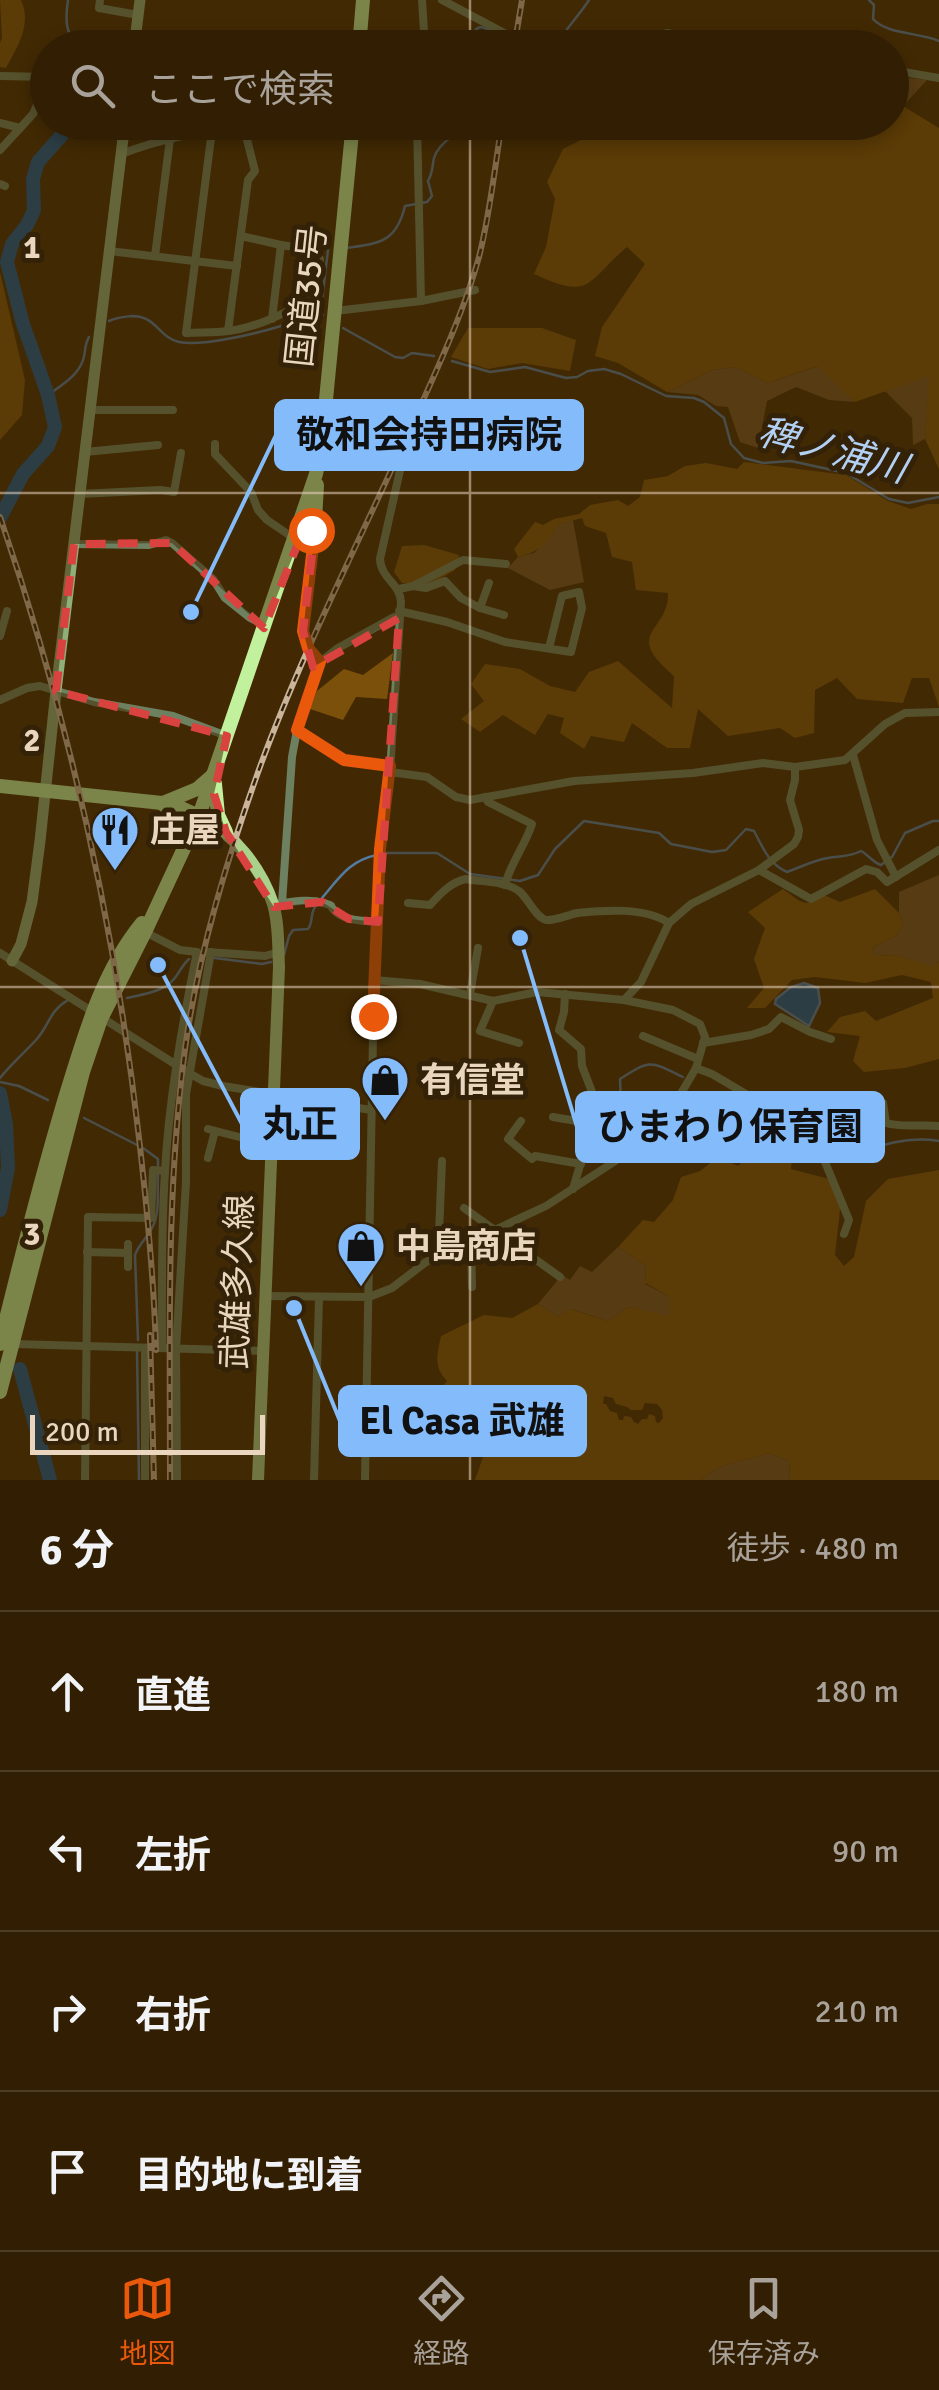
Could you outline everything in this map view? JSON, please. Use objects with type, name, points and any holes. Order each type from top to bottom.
[{"type":"highway","points":[[360,30],[363,0]]},
{"type":"highway","name":"国道35号","points":[[0,1392],[4,1344],[96,1016],[200,816],[316,474],[350,140]]},
{"type":"highway","points":[[314,538],[316,474]]},
{"type":"highway","points":[[162,804],[197,789],[215,773]]},
{"type":"highway","points":[[215,773],[214,794],[226,832]]},
{"type":"highway","points":[[0,786],[162,804],[200,816]]},
{"type":"highway","points":[[162,804],[179,820],[185,846]]},
{"type":"main road","name":"武雄多久線","points":[[200,816],[226,832],[278,905],[258,1480]]},
{"type":"street","points":[[100,0],[99,8],[138,15]]},
{"type":"street","points":[[136,30],[140,0]]},
{"type":"street","points":[[422,0],[424,30]]},
{"type":"street","points":[[442,0],[500,30]]},
{"type":"street","points":[[909,73],[939,78]]},
{"type":"street","points":[[0,76],[30,77]]},
{"type":"street","points":[[0,150],[30,117]]},
{"type":"street","points":[[0,123],[20,128]]},
{"type":"street","points":[[12,961],[21,944],[32,902],[123,140]]},
{"type":"street","points":[[121,154],[167,140]]},
{"type":"street","points":[[155,256],[170,140]]},
{"type":"street","points":[[211,140],[186,332],[228,331],[282,316],[314,298],[320,259],[307,250],[240,236]]},
{"type":"street","points":[[228,331],[248,180],[255,170],[247,140]]},
{"type":"street","points":[[418,140],[421,301]]},
{"type":"street","points":[[272,319],[281,245]]},
{"type":"street","points":[[109,250],[237,266]]},
{"type":"street","points":[[335,311],[475,290]]},
{"type":"street","points":[[90,410],[172,410]]},
{"type":"street","points":[[215,444],[215,454],[251,492],[267,520],[298,532],[311,530],[314,538],[303,631],[308,648],[320,662]]},
{"type":"street","points":[[85,452],[158,445]]},
{"type":"street","points":[[80,494],[174,492],[181,453]]},
{"type":"street","points":[[365,1480],[374,980],[399,614],[399,589],[383,574],[380,560],[405,457]]},
{"type":"street","points":[[74,544],[172,542],[213,579],[225,598],[266,626]]},
{"type":"street","points":[[399,589],[413,586],[463,560],[506,564]]},
{"type":"street","points":[[413,586],[426,588],[445,581],[461,598],[504,615]]},
{"type":"street","points":[[480,608],[489,583]]},
{"type":"street","points":[[378,922],[348,919],[319,902],[278,905],[292,757],[320,662],[399,614],[447,622],[505,642],[571,652],[582,608],[580,592],[562,596],[549,648]]},
{"type":"street","points":[[0,636],[7,611]]},
{"type":"street","points":[[0,700],[40,686],[94,702],[173,716],[228,736]]},
{"type":"street","points":[[297,730],[344,760],[427,777],[456,797],[470,800],[574,781],[692,774],[763,763],[794,766],[845,760],[885,724],[905,713],[937,712],[939,724]]},
{"type":"street","points":[[853,755],[877,840],[896,877]]},
{"type":"street","points":[[624,1000],[641,982],[668,923],[692,904],[766,864],[794,844],[799,830],[790,800],[794,766]]},
{"type":"street","points":[[485,797],[532,824],[507,880]]},
{"type":"street","points":[[766,864],[811,899],[866,869],[887,882],[939,850]]},
{"type":"street","points":[[408,903],[430,906],[460,880],[507,880],[547,920],[612,911],[657,915],[668,923]]},
{"type":"street","points":[[141,930],[180,950],[265,956],[279,952]]},
{"type":"street","points":[[470,994],[478,948]]},
{"type":"street","points":[[162,1348],[164,1171],[176,1065],[197,952]]},
{"type":"street","points":[[176,1480],[176,1349],[186,1182],[185,1118],[189,1073],[211,952]]},
{"type":"street","points":[[0,953],[203,1080],[371,1110]]},
{"type":"street","points":[[266,1296],[369,1297],[392,1288],[432,1259],[546,1206],[657,1134],[704,1043],[704,1030],[692,1019],[673,1010],[624,1000],[538,992],[494,1000],[420,984],[374,980]]},
{"type":"street","points":[[564,994],[559,1030],[581,1049],[582,1066],[594,1098],[592,1138],[573,1189]]},
{"type":"street","points":[[494,1000],[480,1030],[520,1043]]},
{"type":"street","points":[[704,1043],[752,1035],[769,1028],[781,1017],[830,1038]]},
{"type":"street","points":[[643,1036],[778,1112],[794,1140],[820,1150],[849,1220],[844,1234]]},
{"type":"street","points":[[778,1112],[816,1104],[883,1103],[886,1123],[898,1127],[939,1126]]},
{"type":"street","points":[[553,1117],[594,1124]]},
{"type":"street","points":[[521,1121],[508,1139],[532,1159],[535,1156],[581,1164]]},
{"type":"street","points":[[208,1158],[211,1130],[272,1141]]},
{"type":"street","points":[[432,1259],[439,1233],[442,1161]]},
{"type":"street","points":[[85,1480],[88,1217],[150,1218],[153,1170],[164,1171]]},
{"type":"street","points":[[464,1208],[560,1277]]},
{"type":"street","points":[[471,1243],[472,1287]]},
{"type":"street","points":[[87,1252],[128,1248],[128,1267]]},
{"type":"street","points":[[314,1480],[319,1297]]},
{"type":"street","points":[[4,1344],[264,1351]]},
{"type":"street","points":[[145,1348],[145,1480]]},
{"type":"highlighted area","points":[[305,526],[314,538],[303,631],[313,667],[399,618],[378,922],[349,919],[322,902],[274,907],[226,832],[214,794],[227,736],[56,691],[74,544],[172,543],[264,628]]},
{"type":"shaded area","points":[[0,0],[21,0],[25,18],[22,35],[6,68],[0,67]]},
{"type":"shaded area","points":[[909,78],[927,80],[909,100]]},
{"type":"shaded area","points":[[909,110],[939,128],[939,469],[925,439],[929,376],[855,402],[817,366],[768,383],[736,367],[712,370],[667,392],[618,363],[595,356],[602,327],[645,264],[627,247],[595,278],[578,287],[534,274],[546,247],[555,199],[547,182],[563,149],[581,140],[909,140]]},
{"type":"shaded area","points":[[0,272],[25,380],[22,415],[0,440]]},
{"type":"shaded area","points":[[468,328],[542,328],[576,340],[570,371],[522,363],[488,369],[451,357]]},
{"type":"shaded area","points":[[818,366],[855,402],[829,400],[796,387],[767,401],[758,448],[740,442],[728,407],[716,406],[698,395],[667,392],[712,370],[736,367],[768,383]]},
{"type":"shaded area","points":[[930,375],[925,439],[913,445],[912,418],[885,391]]},
{"type":"shaded area","points":[[744,462],[846,475],[888,501],[911,509],[939,504],[939,707],[929,678],[912,678],[903,703],[857,699],[837,678],[815,690],[814,733],[795,738],[780,728],[728,736],[698,709],[690,748],[667,748],[632,723],[624,742],[591,736],[584,749],[560,733],[564,718],[548,714],[535,735],[503,715],[480,732],[461,719],[484,701],[471,684],[485,664],[520,669],[550,686],[575,692],[589,672],[618,661],[672,708],[674,676],[651,650],[649,641],[662,617],[668,593],[636,590],[632,562],[612,557],[606,533],[585,526],[582,518],[559,524],[547,541],[532,552],[518,557],[514,549],[535,522],[543,525],[579,514],[590,505],[618,500],[628,506],[640,497],[644,480],[668,476],[685,466],[706,463],[737,469]]},
{"type":"shaded area","points":[[573,520],[584,582],[550,590],[508,568],[518,557],[534,553],[559,524]]},
{"type":"shaded area","points":[[424,545],[459,555],[455,570],[429,585],[402,583],[394,572],[402,546]]},
{"type":"shaded area","points":[[393,653],[387,699],[356,697],[343,720],[310,709],[317,691],[344,669],[363,675]]},
{"type":"shaded area","points":[[939,875],[939,961],[935,968],[895,955],[875,956],[872,948],[897,935],[903,923],[899,892]]},
{"type":"shaded area","points":[[783,889],[807,903],[824,895],[840,902],[875,889],[899,913],[903,923],[897,935],[872,948],[875,956],[895,955],[935,967],[939,961],[939,1059],[905,1068],[864,1072],[853,1061],[860,1036],[827,1032],[840,1017],[865,1011],[876,1021],[933,998],[931,982],[902,975],[865,983],[815,977],[792,980],[765,1008],[747,1008],[764,988],[754,959],[765,928],[748,912]]},
{"type":"shaded area","points":[[770,1142],[793,1149],[791,1169],[833,1180],[841,1201],[835,1255],[844,1266],[854,1257],[866,1201],[888,1179],[939,1170],[939,1480],[788,1480],[789,1461],[769,1453],[725,1466],[701,1480],[475,1480],[483,1457],[472,1454],[462,1441],[418,1431],[422,1413],[447,1381],[438,1365],[441,1336],[484,1315],[512,1318],[538,1304],[558,1317],[571,1309],[608,1321],[628,1307],[670,1316],[670,1297],[645,1283],[646,1266],[618,1247],[643,1220],[654,1222],[673,1200],[681,1177],[700,1171],[718,1157],[738,1166],[759,1145]],"holes":[[[604,1396],[613,1398],[616,1404],[631,1410],[642,1410],[645,1403],[657,1404],[663,1418],[659,1423],[649,1414],[638,1424],[631,1417],[619,1420],[617,1413],[603,1404]]]},
{"type":"shaded area","points":[[618,1247],[646,1266],[645,1284],[670,1297],[670,1317],[628,1307],[608,1321],[572,1309],[558,1317],[538,1304],[562,1275],[570,1280],[580,1266],[592,1272]]},
{"type":"shaded area","points":[[769,1453],[789,1461],[788,1480],[701,1480],[725,1466]]},
{"type":"water","points":[[804,983],[818,988],[820,1003],[809,1026],[775,1004],[791,987]]},
{"type":"waterway","points":[[68,0],[68,30]]},
{"type":"waterway","points":[[567,30],[589,0]]},
{"type":"waterway","points":[[869,0],[874,5],[873,19],[893,30]]},
{"type":"waterway","points":[[475,30],[488,30]]},
{"type":"waterway","points":[[909,34],[939,41]]},
{"type":"waterway","points":[[0,518],[23,474],[48,446],[55,427],[7,262],[12,244],[34,210],[33,179],[38,162],[57,140]]},
{"type":"waterway","points":[[347,248],[385,239],[397,227],[405,206],[427,202],[432,196],[428,181],[434,158],[448,140]]},
{"type":"waterway","points":[[318,311],[328,250]]},
{"type":"waterway","name":"稗ノ浦川","points":[[109,321],[140,317],[166,336],[189,343],[259,332],[318,311],[323,315]]},
{"type":"waterway","name":"稗ノ浦川","points":[[343,328],[395,357],[412,353],[434,356]]},
{"type":"waterway","name":"稗ノ浦川","points":[[48,395],[77,371],[89,337]]},
{"type":"waterway","name":"稗ノ浦川","points":[[452,361],[490,372],[525,367],[566,378],[604,369],[666,396],[704,402],[724,418],[731,444],[744,458],[763,463],[791,461],[846,473],[889,499],[908,503],[939,497]]},
{"type":"waterway","points":[[384,853],[437,853],[470,874],[520,881],[538,875],[555,849],[584,821],[659,833],[671,844],[712,852],[726,850],[746,829],[754,831],[771,860],[787,872],[818,860],[861,851],[881,865],[892,857],[905,833],[939,821]]},
{"type":"waterway","points":[[322,898],[352,866],[377,855]]},
{"type":"waterway","points":[[284,955],[289,936],[293,930],[308,929],[317,904]]},
{"type":"waterway","points":[[215,958],[271,962]]},
{"type":"waterway","points":[[127,998],[164,987],[189,959]]},
{"type":"waterway","points":[[0,1078],[68,1000]]},
{"type":"waterway","points":[[597,1131],[621,1103],[620,1079],[651,1064],[683,1077]]},
{"type":"waterway","points":[[0,1082],[48,1100]]},
{"type":"waterway","points":[[0,1093],[8,1168],[0,1210]]},
{"type":"waterway","points":[[84,1118],[143,1148],[158,1159],[158,1167]]},
{"type":"waterway","points":[[793,1127],[796,1136],[815,1144]]},
{"type":"waterway","points":[[822,1148],[830,1155],[851,1159],[894,1142],[939,1141]]},
{"type":"waterway","points":[[138,1340],[135,1255],[155,1220],[158,1175]]},
{"type":"waterway","points":[[137,1351],[139,1480]]},
{"type":"waterway","points":[[20,1369],[50,1480]]},
{"type":"railway","points":[[517,30],[522,0]]},
{"type":"railway","points":[[170,1480],[170,1264],[175,1156],[185,1049],[206,941],[237,833],[278,721],[465,300],[483,241],[499,140]]},
{"type":"railway","points":[[0,517],[68,746],[103,902],[139,1138],[156,1350]]},
{"type":"railway","points":[[150,1335],[154,1480]]},
{"type":"place","name":"敬和会持田病院","points":[[191,612]]},
{"type":"place","name":"庄屋","points":[[115,872]]},
{"type":"place","name":"ひまわり保育園","points":[[520,938]]},
{"type":"place","name":"丸正","points":[[158,965]]},
{"type":"place","name":"有信堂","points":[[385,1122]]},
{"type":"place","name":"中島商店","points":[[361,1288]]},
{"type":"place","name":"El Casa 武雄","points":[[294,1308]]},
{"type":"route","points":[[311,530],[314,538],[303,631],[308,648],[320,662],[297,730],[344,760],[390,766],[380,849],[373,1016]]}]
